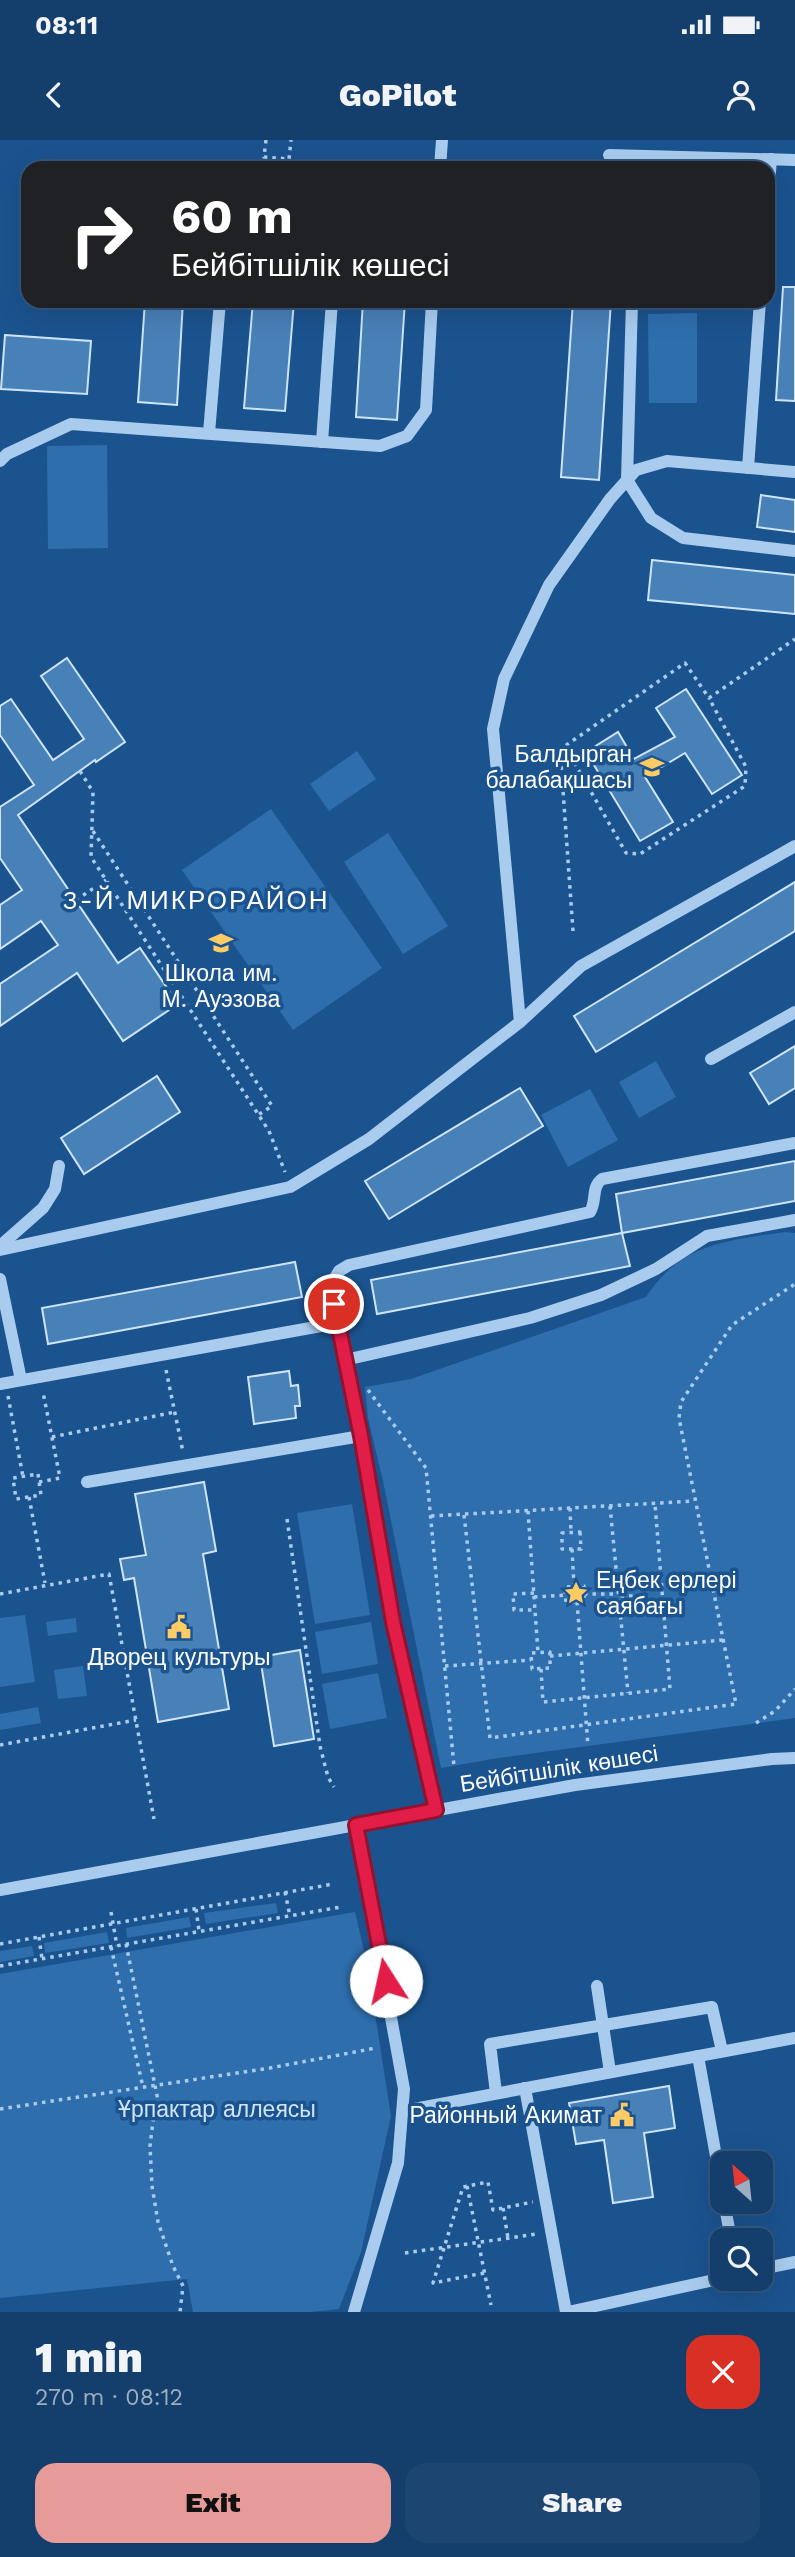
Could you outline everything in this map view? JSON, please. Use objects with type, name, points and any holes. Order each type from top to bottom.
[{"type":"street","points":[[440,161],[442,140]]},
{"type":"street","points":[[609,155],[670,161]]},
{"type":"street","points":[[731,161],[795,160]]},
{"type":"street","points":[[209,433],[219,308]]},
{"type":"street","points":[[322,442],[332,308]]},
{"type":"street","points":[[0,461],[7,454],[71,424],[380,446],[407,436],[426,410],[432,308]]},
{"type":"street","points":[[632,308],[627,480],[652,518],[683,538],[795,551]]},
{"type":"street","points":[[747,468],[759,308]]},
{"type":"street","points":[[520,1022],[493,729],[504,679],[549,585],[610,499],[636,470],[667,461],[795,472]]},
{"type":"street","points":[[0,1248],[290,1187],[369,1139],[520,1022],[581,966],[795,845]]},
{"type":"street","points":[[711,1059],[795,1012]]},
{"type":"street","points":[[436,1810],[393,1622],[361,1436],[334,1304],[333,1281],[339,1271],[349,1265],[590,1212],[595,1205],[595,1187],[602,1179],[795,1143]]},
{"type":"street","points":[[0,1248],[43,1208],[55,1189],[59,1166]]},
{"type":"street","points":[[345,1360],[530,1318],[601,1294],[656,1269],[707,1236],[795,1220]]},
{"type":"street","points":[[0,1279],[21,1380]]},
{"type":"street","points":[[3,1383],[338,1323]]},
{"type":"street","points":[[87,1482],[361,1436]]},
{"type":"street","name":"Бейбітшілік көшесі","points":[[0,1890],[575,1785],[795,1758]]},
{"type":"street","points":[[354,2312],[398,2163],[404,2089],[356,1825]]},
{"type":"street","points":[[597,1986],[610,2072]]},
{"type":"street","points":[[496,2093],[490,2043],[712,2007],[722,2051]]},
{"type":"street","points":[[403,2110],[795,2038]]},
{"type":"street","points":[[698,2056],[729,2228]]},
{"type":"street","points":[[525,2088],[567,2312],[710,2281]]},
{"type":"street","points":[[773,2267],[795,2262]]},
{"type":"path","points":[[266,140],[264,157],[289,159],[291,140]]},
{"type":"path","points":[[709,698],[795,639]]},
{"type":"path","points":[[565,746],[626,853],[640,854],[745,786],[746,767],[709,698],[685,663],[565,746],[561,762],[573,931]]},
{"type":"path","points":[[80,771],[93,792],[91,857],[269,1131],[290,1187]]},
{"type":"path","points":[[92,829],[272,1106],[258,1115]]},
{"type":"path","points":[[76,900],[106,880]]},
{"type":"path","points":[[464,1514],[490,1738],[736,1704],[679,1418],[681,1402],[732,1325],[795,1284]]},
{"type":"path","points":[[163,1354],[185,1465]]},
{"type":"path","points":[[39,1376],[60,1478],[39,1482]]},
{"type":"path","points":[[3,1383],[23,1477]]},
{"type":"path","points":[[365,1387],[426,1468],[454,1766]]},
{"type":"path","points":[[52,1437],[175,1412]]},
{"type":"path","points":[[38,1474],[39,1482],[41,1495],[16,1499],[13,1478],[38,1474]]},
{"type":"path","points":[[29,1497],[44,1583]]},
{"type":"path","points":[[431,1516],[695,1501]]},
{"type":"path","points":[[541,1669],[542,1702],[670,1689],[654,1504]]},
{"type":"path","points":[[610,1506],[628,1693]]},
{"type":"path","points":[[570,1508],[571,1533]]},
{"type":"path","points":[[528,1511],[538,1653]]},
{"type":"path","points":[[287,1519],[320,1746],[334,1787]]},
{"type":"path","points":[[580,1532],[581,1549],[572,1549],[562,1549],[562,1533],[580,1532]]},
{"type":"path","points":[[572,1549],[574,1586]]},
{"type":"path","points":[[0,1594],[109,1574],[154,1819]]},
{"type":"path","points":[[622,1580],[640,1580],[640,1588],[641,1596],[622,1596],[619,1590],[622,1580]]},
{"type":"path","points":[[574,1586],[584,1586],[584,1602],[566,1602],[565,1587],[574,1586]]},
{"type":"path","points":[[640,1588],[661,1588]]},
{"type":"path","points":[[584,1594],[619,1590]]},
{"type":"path","points":[[535,1610],[514,1610],[513,1594],[566,1595]]},
{"type":"path","points":[[577,1602],[588,1746]]},
{"type":"path","points":[[550,1656],[723,1640]]},
{"type":"path","points":[[550,1652],[550,1668],[532,1669],[531,1653],[538,1653],[550,1652]]},
{"type":"path","points":[[445,1666],[531,1660]]},
{"type":"path","points":[[756,1723],[775,1711],[795,1689]]},
{"type":"path","points":[[0,1745],[136,1720]]},
{"type":"path","points":[[0,1944],[333,1884]]},
{"type":"path","points":[[285,1892],[290,1916]]},
{"type":"path","points":[[0,1966],[341,1907]]},
{"type":"path","points":[[196,1909],[199,1931]]},
{"type":"path","points":[[111,1912],[117,1946]]},
{"type":"path","points":[[39,1937],[41,1959]]},
{"type":"path","points":[[126,1944],[159,2105],[153,2121],[150,2146],[152,2186],[158,2222],[183,2286],[180,2312]]},
{"type":"path","points":[[111,1947],[143,2087]]},
{"type":"path","points":[[0,2109],[270,2068],[376,2048]]},
{"type":"path","points":[[484,2273],[433,2283],[463,2186],[488,2182],[493,2210],[544,2200]]},
{"type":"path","points":[[467,2186],[491,2305]]},
{"type":"path","points":[[503,2208],[508,2238]]},
{"type":"path","points":[[405,2253],[550,2232]]},
{"type":"green space","points":[[697,313],[697,403],[649,403],[648,314]]},
{"type":"green space","points":[[107,445],[108,548],[48,549],[47,446]]},
{"type":"green space","points":[[357,751],[376,779],[329,811],[310,784]]},
{"type":"green space","points":[[271,809],[382,968],[293,1030],[182,870]]},
{"type":"green space","points":[[388,833],[448,926],[403,954],[344,862]]},
{"type":"green space","points":[[656,1061],[676,1097],[639,1118],[619,1082]]},
{"type":"green space","points":[[590,1089],[618,1140],[568,1167],[541,1115]]},
{"type":"green space","points":[[784,1232],[795,1233],[795,1718],[441,1768],[368,1418],[365,1387],[411,1379],[646,1297],[674,1265],[690,1255],[724,1242]]},
{"type":"green space","points":[[352,1504],[370,1615],[315,1624],[297,1513]]},
{"type":"green space","points":[[25,1615],[35,1682],[0,1687],[0,1618]]},
{"type":"green space","points":[[76,1618],[77,1632],[48,1636],[46,1622]]},
{"type":"green space","points":[[371,1622],[378,1664],[322,1674],[315,1632]]},
{"type":"green space","points":[[83,1666],[87,1696],[58,1699],[54,1670]]},
{"type":"green space","points":[[378,1673],[387,1718],[330,1729],[322,1684]]},
{"type":"green space","points":[[38,1707],[41,1723],[0,1730],[0,1714]]},
{"type":"green space","points":[[276,1903],[278,1913],[206,1924],[204,1913]]},
{"type":"green space","name":"Ұрпактар аллеясы","points":[[355,1912],[367,1963],[391,2116],[361,2252],[339,2309],[311,2312],[193,2312],[187,2279],[0,2298],[0,1974]]},
{"type":"green space","points":[[189,1917],[191,1927],[127,1938],[126,1928]]},
{"type":"green space","points":[[107,1932],[109,1943],[45,1953],[44,1943]]},
{"type":"green space","points":[[32,1946],[34,1956],[0,1962],[0,1951]]},
{"type":"building","points":[[783,287],[795,287],[795,401],[776,400]]},
{"type":"building","points":[[145,308],[183,308],[177,405],[138,402]]},
{"type":"building","points":[[252,308],[293,308],[285,411],[244,408]]},
{"type":"building","points":[[363,308],[405,308],[397,420],[356,417]]},
{"type":"building","points":[[573,308],[611,308],[599,480],[561,477]]},
{"type":"building","points":[[5,335],[91,341],[87,394],[1,389]]},
{"type":"building","points":[[761,495],[795,500],[795,532],[757,527]]},
{"type":"building","points":[[652,560],[795,575],[795,614],[648,600]]},
{"type":"building","points":[[67,658],[125,742],[18,815],[118,963],[140,948],[178,1004],[123,1041],[77,973],[0,1026],[0,984],[58,945],[41,921],[0,949],[0,905],[22,890],[0,858],[0,807],[34,785],[0,735],[0,706],[11,699],[53,760],[84,739],[41,676]]},
{"type":"building","points":[[686,689],[742,775],[712,794],[685,753],[645,777],[673,822],[640,841],[586,752],[618,732],[634,759],[675,737],[656,708]]},
{"type":"building","points":[[795,882],[795,931],[596,1052],[574,1016]]},
{"type":"building","points":[[795,1046],[795,1088],[769,1104],[750,1073]]},
{"type":"building","points":[[157,1076],[180,1112],[84,1174],[61,1138]]},
{"type":"building","points":[[520,1088],[543,1126],[389,1219],[365,1181]]},
{"type":"building","points":[[795,1161],[795,1201],[622,1233],[616,1194]]},
{"type":"building","points":[[622,1233],[630,1266],[377,1314],[371,1280]]},
{"type":"building","points":[[295,1262],[302,1297],[48,1344],[42,1308]]},
{"type":"building","points":[[289,1371],[291,1386],[298,1385],[300,1406],[295,1406],[296,1418],[254,1424],[248,1377]]},
{"type":"building","name":"Дворец культуры","points":[[204,1482],[216,1551],[203,1554],[229,1709],[158,1722],[134,1578],[124,1580],[120,1559],[146,1555],[135,1494]]},
{"type":"building","points":[[300,1650],[314,1739],[274,1746],[260,1657]]},
{"type":"building","name":"Районный Акимат","points":[[669,2086],[675,2128],[644,2133],[653,2197],[613,2203],[604,2140],[576,2144],[569,2103]]},
{"type":"place","name":"Балдырган балабақшасы","points":[[652,767]]},
{"type":"place","name":"Школа им. М. Ауэзова","points":[[221,943]]},
{"type":"place","name":"Еңбек ерлері саябағы","points":[[576,1593]]},
{"type":"place","name":"Дворец культуры","points":[[179,1627]]},
{"type":"place","name":"Районный Акимат","points":[[622,2115]]},
{"type":"district","name":"3-Й МИКРОРАЙОН","points":[[196,900]]},
{"type":"route","points":[[334,1304],[361,1436],[393,1622],[436,1810],[356,1825],[386,1981]]}]
